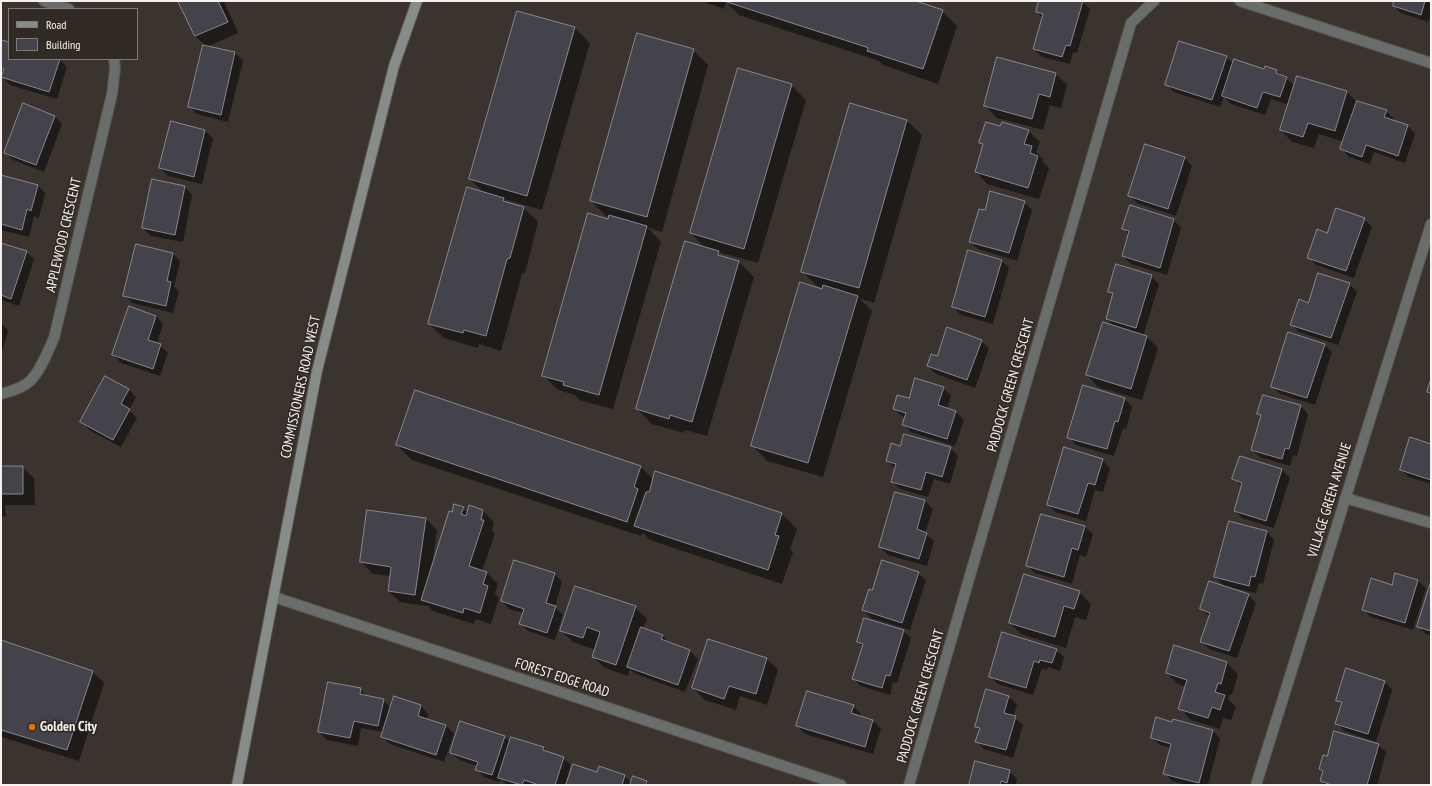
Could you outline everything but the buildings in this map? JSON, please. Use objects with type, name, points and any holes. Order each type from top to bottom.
[{"type":"main road","name":"COMMISSIONERS ROAD WEST","points":[[238,785],[317,371],[394,66],[417,1]]},
{"type":"street","points":[[44,1],[66,8]]},
{"type":"street","name":"PADDOCK GREEN CRESCENT","points":[[910,785],[1131,23],[1154,1]]},
{"type":"street","points":[[1240,1],[1431,63]]},
{"type":"street","name":"APPLEWOOD CRESCENT","points":[[1,394],[8,393],[30,382],[43,362],[54,338],[112,94],[115,70],[114,60]]},
{"type":"street","name":"VILLAGE GREEN AVENUE","points":[[1256,785],[1431,224]]},
{"type":"street","points":[[1346,498],[1431,523]]},
{"type":"street","name":"FOREST EDGE ROAD","points":[[274,597],[842,785]]},
{"type":"place","name":"Golden City","points":[[32,727]]}]
